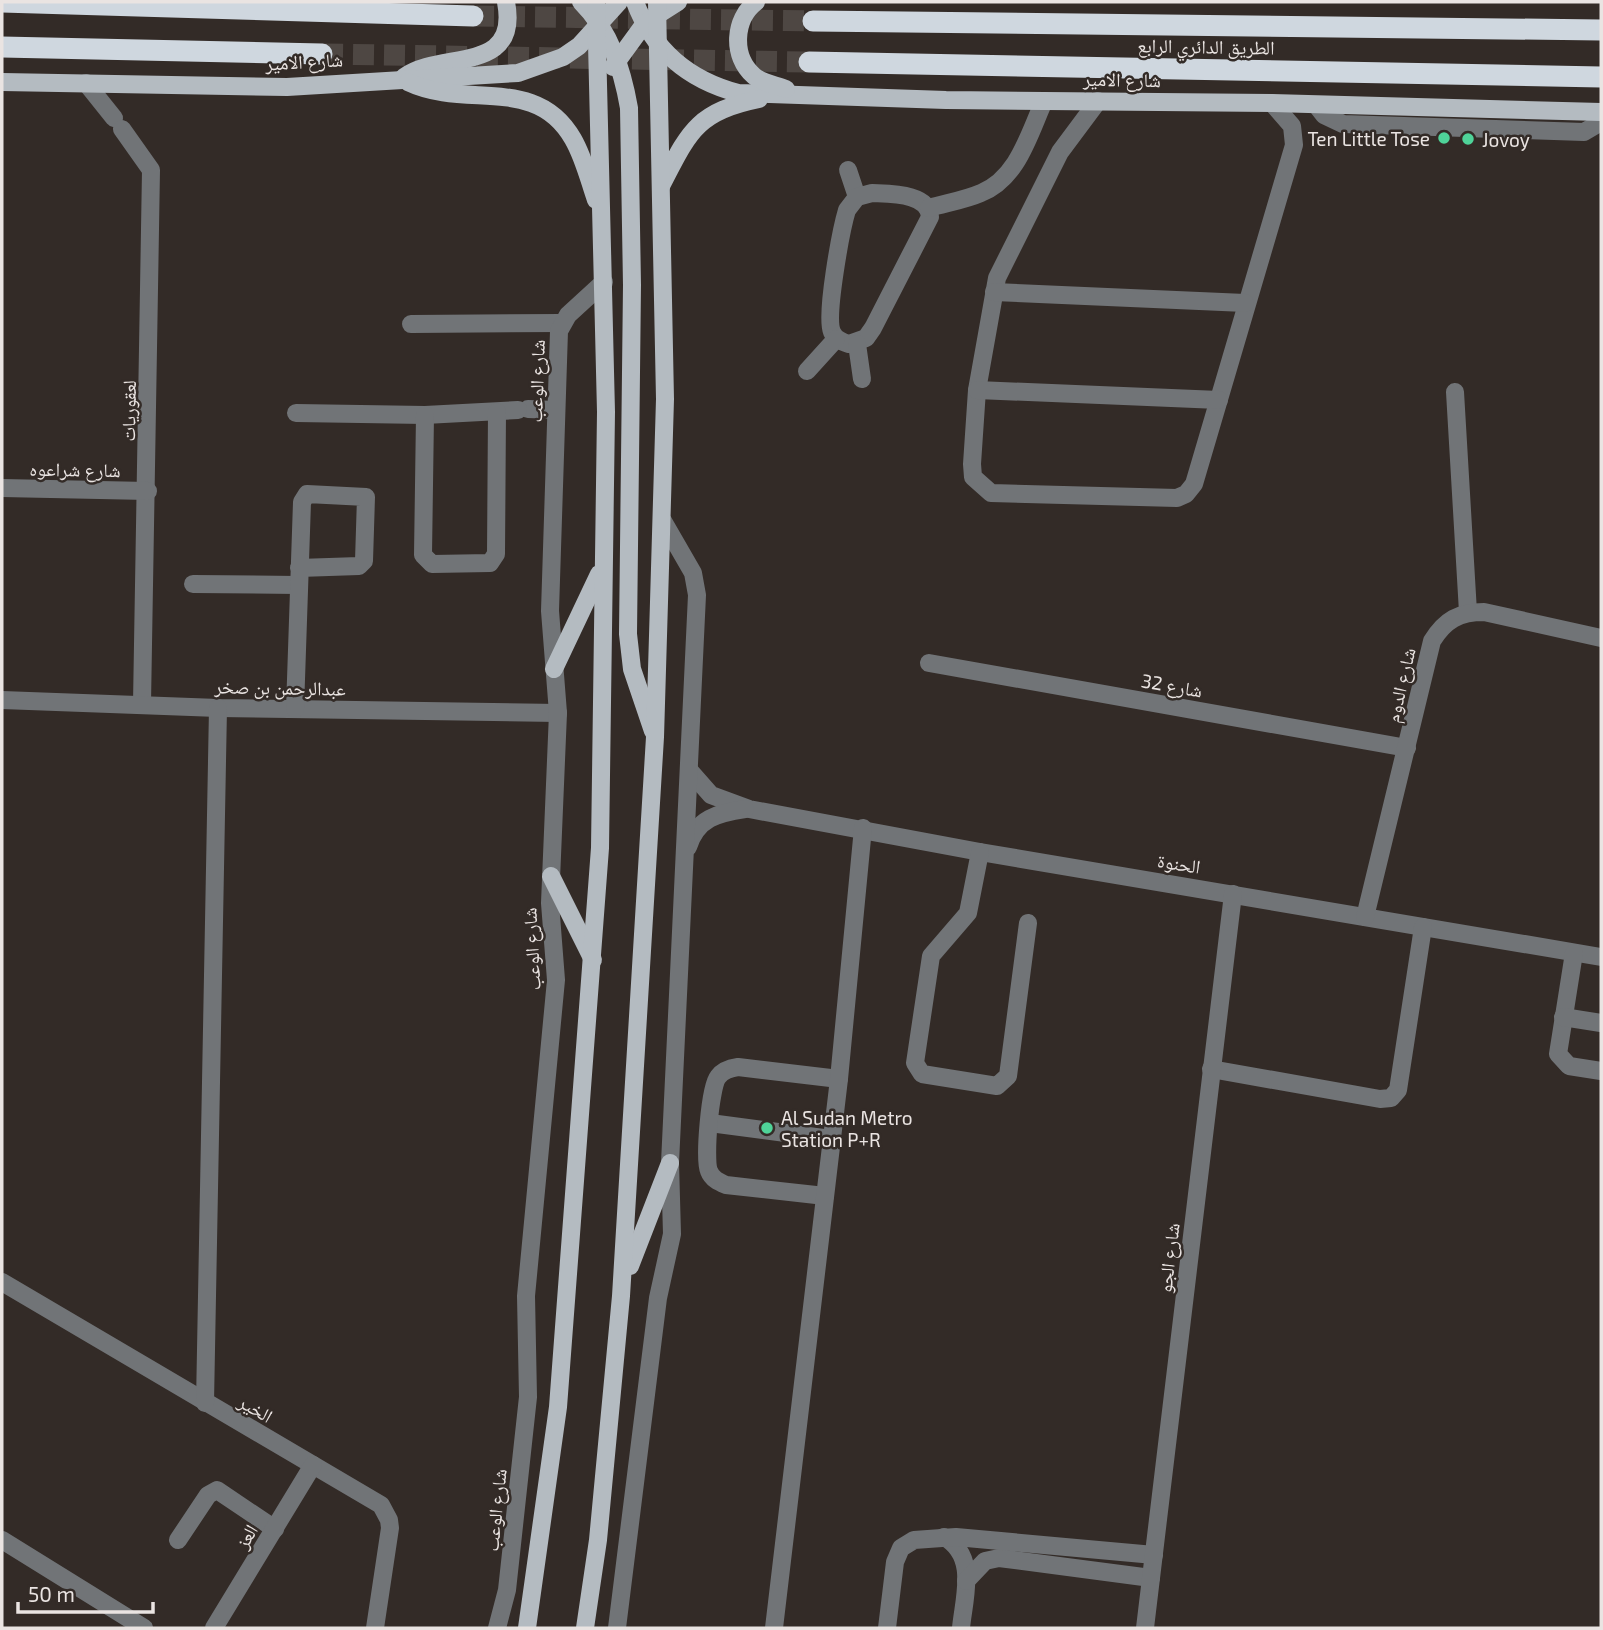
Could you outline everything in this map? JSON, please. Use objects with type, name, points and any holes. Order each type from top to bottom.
[{"type":"highway","points":[[2,2],[473,16]]},
{"type":"highway","name":"الطريق الدائري الرابع","points":[[813,21],[1601,30]]},
{"type":"highway","name":"شارع الامير","points":[[2,47],[322,54]]},
{"type":"highway","name":"الطريق الدائري الرابع","points":[[809,62],[1601,77]]},
{"type":"main road","points":[[402,79],[422,67],[481,57],[492,50],[507,28],[506,2]]},
{"type":"main road","points":[[581,2],[597,19],[617,59],[629,115],[632,285],[628,634],[632,670],[655,737]]},
{"type":"main road","name":"شارع الامير","points":[[2,82],[286,87],[518,73],[563,57],[597,19],[619,2]]},
{"type":"main road","points":[[585,1628],[598,1541],[621,1296],[655,737],[663,521],[664,399],[658,43],[653,13],[635,2]]},
{"type":"main road","points":[[599,124],[603,96],[617,59],[653,13],[678,2]]},
{"type":"main road","points":[[756,2],[746,11],[739,28],[737,43],[743,60],[753,75],[797,93]]},
{"type":"main road","points":[[527,1628],[558,1406],[594,961],[600,848],[606,412],[597,19]]},
{"type":"main road","name":"شارع الامير","points":[[658,43],[678,65],[711,86],[738,93],[1601,112]]},
{"type":"main road","points":[[402,79],[447,95],[535,102],[550,112],[573,140],[602,218]]},
{"type":"main road","points":[[660,188],[678,154],[701,120],[741,103],[797,93]]},
{"type":"main road","points":[[554,669],[602,568]]},
{"type":"main road","points":[[551,876],[594,961]]},
{"type":"main road","points":[[621,1296],[634,1252],[670,1163]]},
{"type":"street","name":"لعقوريات","points":[[86,83],[151,170],[148,491],[142,704]]},
{"type":"street","points":[[929,208],[981,194],[999,183],[1013,167],[1044,101]]},
{"type":"street","points":[[1098,101],[1070,135],[1042,185],[997,278],[977,390],[973,477],[981,487],[1004,495],[1162,498],[1186,494],[1194,484],[1245,303],[1294,145],[1292,126],[1272,103]]},
{"type":"street","points":[[1317,106],[1342,131],[1584,132],[1601,122]]},
{"type":"street","points":[[848,170],[857,198]]},
{"type":"street","points":[[879,193],[917,199],[929,208],[929,222],[873,328],[857,344],[842,343],[831,331],[830,313],[847,210],[857,198],[879,193]]},
{"type":"street","name":"شارع الوعب","points":[[496,1628],[507,1590],[528,1397],[527,1289],[556,980],[550,903],[558,713],[550,611],[559,331],[562,323],[604,282]]},
{"type":"street","points":[[994,292],[1245,303]]},
{"type":"street","points":[[411,324],[562,323]]},
{"type":"street","points":[[807,371],[836,338]]},
{"type":"street","points":[[857,344],[862,379]]},
{"type":"street","points":[[977,390],[1219,400]]},
{"type":"street","points":[[1455,392],[1468,612],[1484,612],[1601,638]]},
{"type":"street","points":[[296,413],[425,415],[556,410]]},
{"type":"street","points":[[425,415],[423,555],[432,564],[490,563],[496,554],[497,412]]},
{"type":"street","name":"شارع شراعوه","points":[[2,488],[148,491]]},
{"type":"street","points":[[193,584],[298,576],[359,566],[364,561],[366,497],[307,494],[302,502],[298,576],[295,709]]},
{"type":"street","points":[[617,1628],[658,1298],[672,1234],[670,1163],[687,850],[696,584],[663,521]]},
{"type":"street","name":"شارع الدوم","points":[[1364,916],[1432,641],[1440,627],[1453,617],[1468,612]]},
{"type":"street","name":"شارع 32","points":[[929,663],[1407,748]]},
{"type":"street","name":"عبدالرحمن بن صخر","points":[[2,701],[218,708],[558,713]]},
{"type":"street","points":[[205,1403],[218,708]]},
{"type":"street","name":"الحنوة","points":[[689,770],[711,794],[749,809],[863,828],[980,852],[1601,957]]},
{"type":"street","name":"الحنوة","points":[[687,850],[691,838],[708,818],[720,813],[749,809]]},
{"type":"street","points":[[774,1628],[839,1079],[863,828]]},
{"type":"street","points":[[980,852],[968,914],[930,960],[915,1063],[922,1074],[997,1086],[1004,1082],[1008,1076],[1028,923]]},
{"type":"street","name":"شارع الجو","points":[[1145,1628],[1233,894]]},
{"type":"street","points":[[1211,1069],[1381,1099],[1391,1098],[1398,1090],[1423,927]]},
{"type":"street","points":[[1574,953],[1558,1048],[1561,1059],[1569,1066],[1601,1071]]},
{"type":"street","points":[[1563,1017],[1601,1023]]},
{"type":"street","points":[[825,1196],[718,1182],[712,1177],[707,1162],[714,1084],[718,1077],[730,1068],[839,1079]]},
{"type":"street","points":[[710,1123],[831,1139]]},
{"type":"street","name":"الخير","points":[[2,1282],[381,1505],[389,1520],[375,1628]]},
{"type":"street","name":"العز","points":[[214,1628],[313,1465]]},
{"type":"street","points":[[178,1540],[208,1495],[217,1490],[275,1529]]},
{"type":"street","points":[[887,1628],[898,1553],[914,1540],[944,1537],[1154,1555]]},
{"type":"street","points":[[944,1537],[963,1555],[966,1581],[961,1628]]},
{"type":"street","points":[[2,1540],[144,1628]]},
{"type":"street","points":[[966,1581],[985,1561],[999,1558],[1151,1578]]},
{"type":"tunnel","points":[[473,16],[813,21]]},
{"type":"tunnel","points":[[322,54],[809,62]]},
{"type":"place","name":"Ten Little Tose","points":[[1444,138]]},
{"type":"place","name":"Jovoy","points":[[1468,139]]},
{"type":"place","name":"Al Sudan Metro Station P+R","points":[[767,1128]]}]
